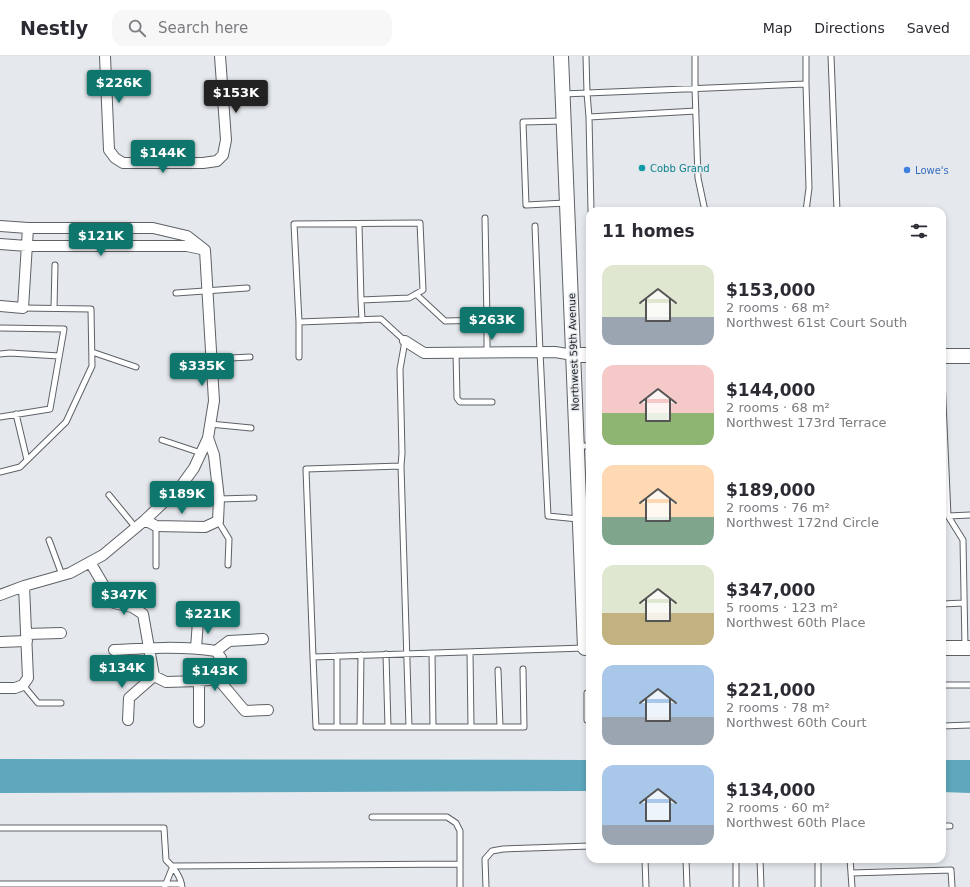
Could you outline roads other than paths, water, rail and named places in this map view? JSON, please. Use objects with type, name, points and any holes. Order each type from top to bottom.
[{"type":"street","points":[[105,56],[109,150],[115,158],[123,163],[203,163],[216,161],[223,155],[226,140],[220,56]]},
{"type":"street","name":"Northwest 59th Avenue","points":[[561,56],[573,355],[583,446],[579,520],[583,542],[586,622]]},
{"type":"street","points":[[0,226],[28,228],[153,228],[187,236],[205,250],[214,401],[208,438],[194,468],[181,486],[145,520],[103,555],[70,573],[24,586],[0,595]]},
{"type":"street","points":[[0,306],[23,308],[28,228]]},
{"type":"street","points":[[0,244],[27,246],[187,246],[205,250]]},
{"type":"street","points":[[405,341],[424,353],[555,352],[573,355],[586,355]]},
{"type":"street","points":[[946,356],[970,356]]},
{"type":"street","points":[[145,520],[156,526],[205,526],[218,521],[219,499],[214,455],[208,438]]},
{"type":"street","points":[[90,562],[114,603],[132,607],[143,614],[154,676]]},
{"type":"street","points":[[0,688],[15,688],[23,685],[28,678],[24,586]]},
{"type":"street","points":[[196,648],[198,621]]},
{"type":"street","points":[[0,642],[61,632]]},
{"type":"street","points":[[216,651],[229,641],[263,639]]},
{"type":"street","points":[[114,650],[196,648],[216,651],[221,658],[222,674],[218,679],[166,682],[154,676]]},
{"type":"street","points":[[946,648],[967,648]]},
{"type":"street","points":[[128,720],[129,698],[154,676]]},
{"type":"street","points":[[218,679],[246,711],[268,710]]},
{"type":"street","points":[[199,681],[199,722]]},
{"type":"lane","points":[[586,56],[591,207]]},
{"type":"lane","points":[[695,56],[698,178],[704,207]]},
{"type":"lane","points":[[806,56],[809,188],[807,207]]},
{"type":"lane","points":[[831,56],[837,207]]},
{"type":"lane","points":[[563,94],[806,84]]},
{"type":"lane","points":[[589,117],[696,111]]},
{"type":"lane","points":[[564,121],[523,122],[523,144],[526,205],[567,203]]},
{"type":"lane","points":[[485,218],[487,352]]},
{"type":"lane","points":[[299,356],[299,322],[294,224],[420,223],[423,290],[409,298],[361,300]]},
{"type":"lane","points":[[359,224],[362,320]]},
{"type":"lane","points":[[535,226],[548,516],[579,520]]},
{"type":"lane","points":[[54,308],[55,265]]},
{"type":"lane","points":[[176,293],[247,288]]},
{"type":"lane","points":[[416,294],[445,321],[487,320]]},
{"type":"lane","points":[[0,470],[20,467],[66,422],[92,366],[91,309],[23,308]]},
{"type":"lane","points":[[299,322],[381,319],[405,341],[400,369],[401,466],[409,727]]},
{"type":"lane","points":[[0,328],[64,329],[50,408],[0,417]]},
{"type":"lane","points":[[92,352],[136,367]]},
{"type":"lane","points":[[456,352],[457,398],[460,402],[492,402]]},
{"type":"lane","points":[[0,354],[10,353],[59,356]]},
{"type":"lane","points":[[176,365],[211,364],[250,356]]},
{"type":"lane","points":[[16,414],[27,460]]},
{"type":"lane","points":[[210,424],[251,428]]},
{"type":"lane","points":[[162,440],[201,453]]},
{"type":"lane","points":[[401,466],[306,469],[316,727],[524,727],[523,669]]},
{"type":"lane","points":[[946,476],[948,516],[963,540],[964,603],[967,648]]},
{"type":"lane","points":[[109,496],[136,528]]},
{"type":"lane","points":[[219,499],[254,498]]},
{"type":"lane","points":[[948,516],[970,515]]},
{"type":"lane","points":[[218,521],[229,539],[228,565]]},
{"type":"lane","points":[[156,526],[156,566]]},
{"type":"lane","points":[[49,540],[62,575]]},
{"type":"lane","points":[[946,604],[964,603]]},
{"type":"lane","points":[[313,657],[586,648]]},
{"type":"lane","points":[[470,652],[471,727]]},
{"type":"lane","points":[[432,653],[432,727]]},
{"type":"lane","points":[[386,654],[388,727]]},
{"type":"lane","points":[[360,655],[360,727]]},
{"type":"lane","points":[[337,656],[337,727]]},
{"type":"lane","points":[[498,670],[500,727]]},
{"type":"lane","points":[[23,685],[38,703],[61,703]]},
{"type":"lane","points":[[946,685],[970,685]]},
{"type":"lane","points":[[946,726],[970,725]]},
{"type":"lane","points":[[372,817],[447,817],[456,823],[460,831],[460,887]]},
{"type":"lane","points":[[0,828],[164,828],[166,860],[173,866],[182,885],[0,884]]},
{"type":"lane","points":[[486,887],[485,859],[492,851],[503,849],[586,846]]},
{"type":"lane","points":[[645,863],[646,887]]},
{"type":"lane","points":[[686,863],[687,887]]},
{"type":"lane","points":[[736,863],[736,887]]},
{"type":"lane","points":[[760,863],[761,887]]},
{"type":"lane","points":[[818,863],[818,887]]},
{"type":"lane","points":[[850,863],[852,887]]},
{"type":"lane","points":[[173,866],[460,864]]},
{"type":"lane","points":[[165,886],[173,866]]},
{"type":"lane","points":[[851,873],[951,870],[952,887]]},
{"type":"water","points":[[0,759],[586,760],[586,791],[0,793]]},
{"type":"water","points":[[946,760],[970,760],[970,793],[946,792]]},
{"type":"place","name":"Cobb Grand","points":[[642,168]]},
{"type":"place","name":"Lowe's","points":[[907,170]]}]
